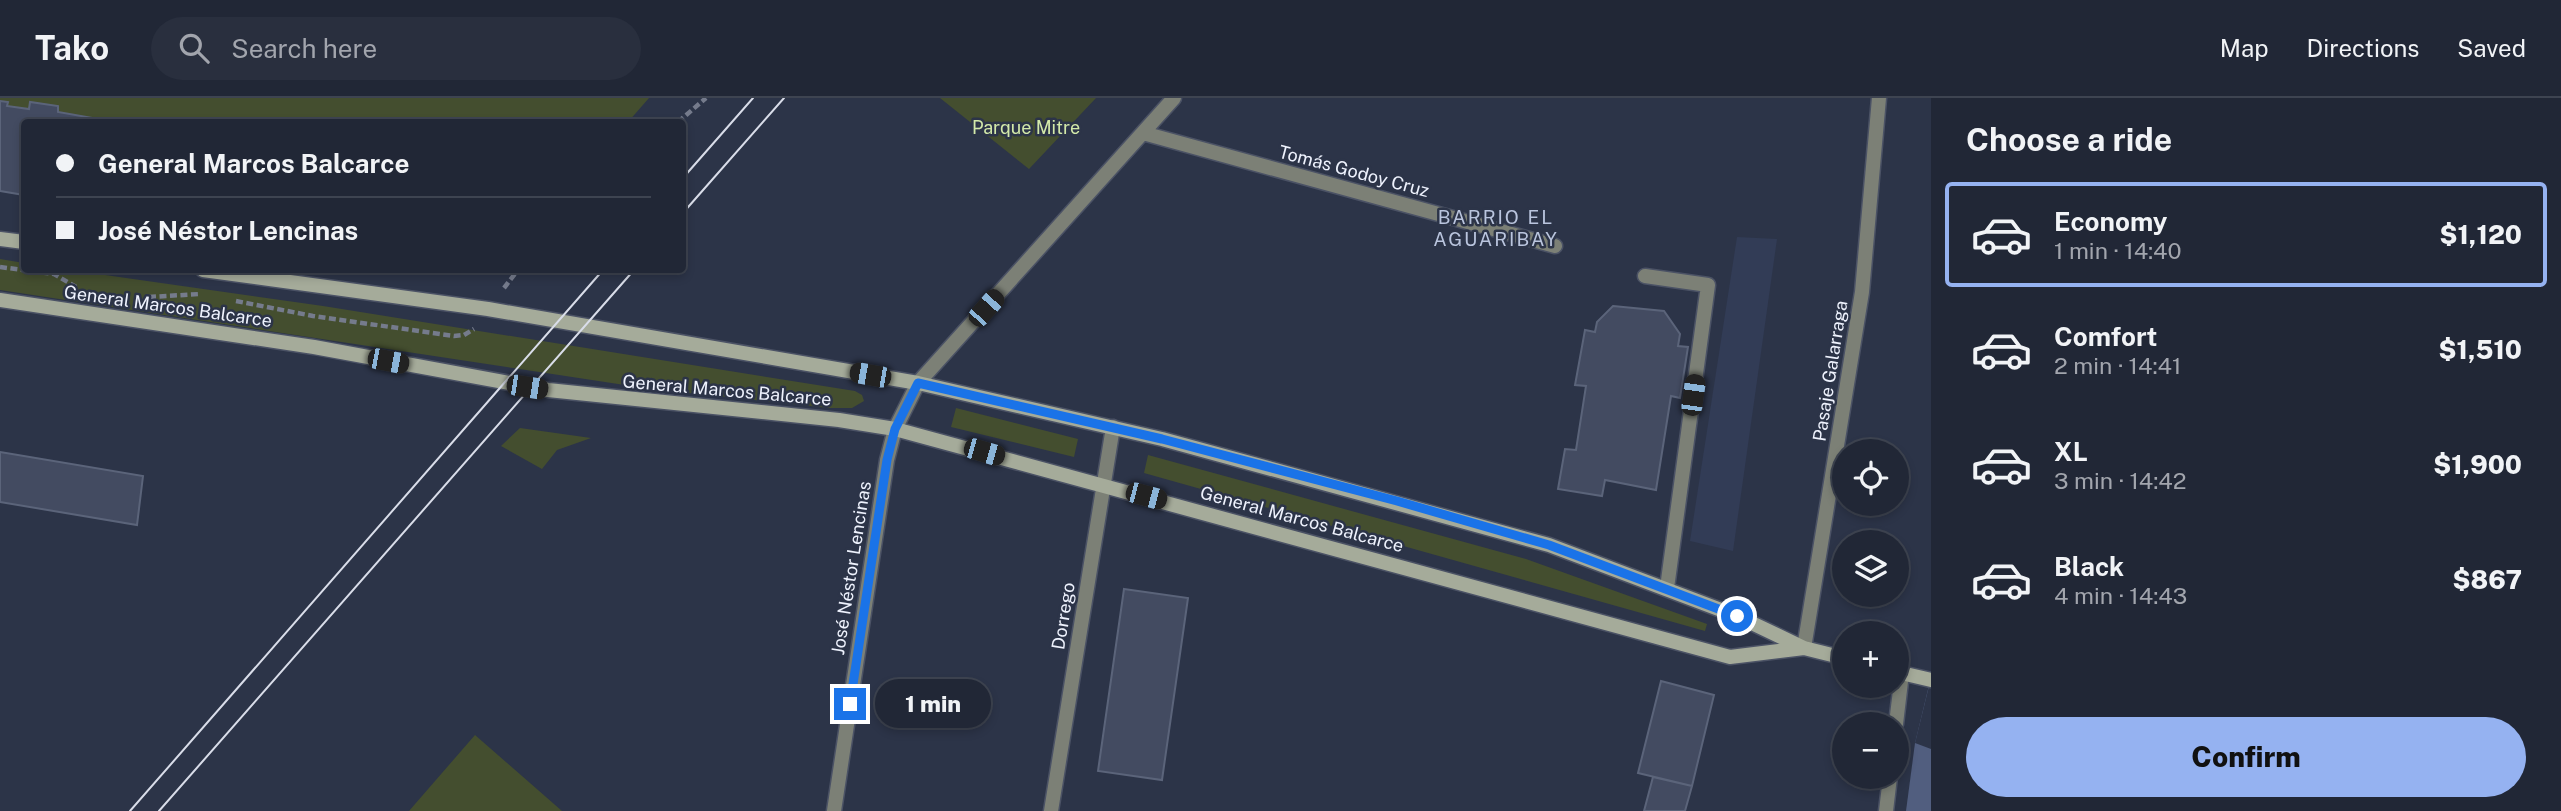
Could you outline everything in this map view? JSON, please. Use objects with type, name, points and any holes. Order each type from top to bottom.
[{"type":"main road","points":[[0,239],[21,242]]},
{"type":"main road","name":"General Marcos Balcarce","points":[[225,273],[488,309],[918,383],[1114,427],[1536,541],[1667,588],[1737,616],[1804,648],[1832,655]]},
{"type":"main road","name":"General Marcos Balcarce","points":[[0,300],[314,347],[548,390],[839,420],[895,429],[1730,657],[1804,648]]},
{"type":"main road","points":[[1909,674],[1931,680]]},
{"type":"street","name":"José Néstor Lencinas","points":[[834,811],[881,491],[895,429],[918,383],[1174,98]]},
{"type":"street","name":"Pasaje Galarraga","points":[[1804,648],[1862,292],[1879,98]]},
{"type":"street","name":"Tomás Godoy Cruz","points":[[1143,133],[1555,246]]},
{"type":"street","points":[[1645,276],[1708,285],[1667,588]]},
{"type":"street","name":"Dorrego","points":[[1051,811],[1114,427]]},
{"type":"street","points":[[1886,811],[1889,789]]},
{"type":"path","points":[[682,119],[706,98]]},
{"type":"shaded area","points":[[1737,237],[1777,239],[1733,551],[1690,541]]},
{"type":"shaded area","points":[[1931,677],[1931,811],[1906,811],[1915,743]]},
{"type":"green space","points":[[0,98],[649,98],[631,119],[21,119],[21,194],[0,191]]},
{"type":"green space","name":"Parque Mitre","points":[[940,98],[1096,98],[1029,169]]},
{"type":"green space","points":[[0,259],[21,262],[21,273],[91,273],[323,306],[855,391],[862,395],[864,401],[852,408],[829,408],[651,389],[0,290]]},
{"type":"green space","points":[[956,408],[1078,439],[1074,457],[951,427]]},
{"type":"green space","points":[[520,428],[591,438],[557,450],[542,469],[501,446]]},
{"type":"green space","points":[[1148,455],[1526,559],[1707,624],[1705,631],[1144,473]]},
{"type":"green space","points":[[475,735],[562,811],[409,811]]},
{"type":"pier","points":[[1931,678],[1931,749],[1915,743]]},
{"type":"building","points":[[0,101],[8,102],[7,106],[29,109],[30,102],[58,106],[58,112],[98,119],[21,119],[21,194],[0,191]]},
{"type":"building","points":[[1613,306],[1664,311],[1680,334],[1678,346],[1688,347],[1680,398],[1671,396],[1656,490],[1605,480],[1602,496],[1558,489],[1565,449],[1576,450],[1586,386],[1575,385],[1585,330],[1595,332],[1597,322]]},
{"type":"building","points":[[0,452],[143,476],[137,525],[0,502]]},
{"type":"building","points":[[1124,589],[1188,598],[1162,780],[1098,771]]},
{"type":"building","points":[[1661,681],[1714,695],[1692,786],[1638,773]]},
{"type":"building","points":[[1653,777],[1692,786],[1685,811],[1644,811]]},
{"type":"tram line","points":[[686,174],[753,98]]},
{"type":"tram line","points":[[686,209],[784,98]]},
{"type":"tram line","points":[[130,811],[600,273]]},
{"type":"tram line","points":[[159,811],[631,273]]},
{"type":"district","name":"BARRIO EL AGUARIBAY","points":[[1496,228]]},
{"type":"route","points":[[850,704],[887,460],[895,429],[918,383],[1162,439],[1397,501],[1549,545],[1737,616]]}]
